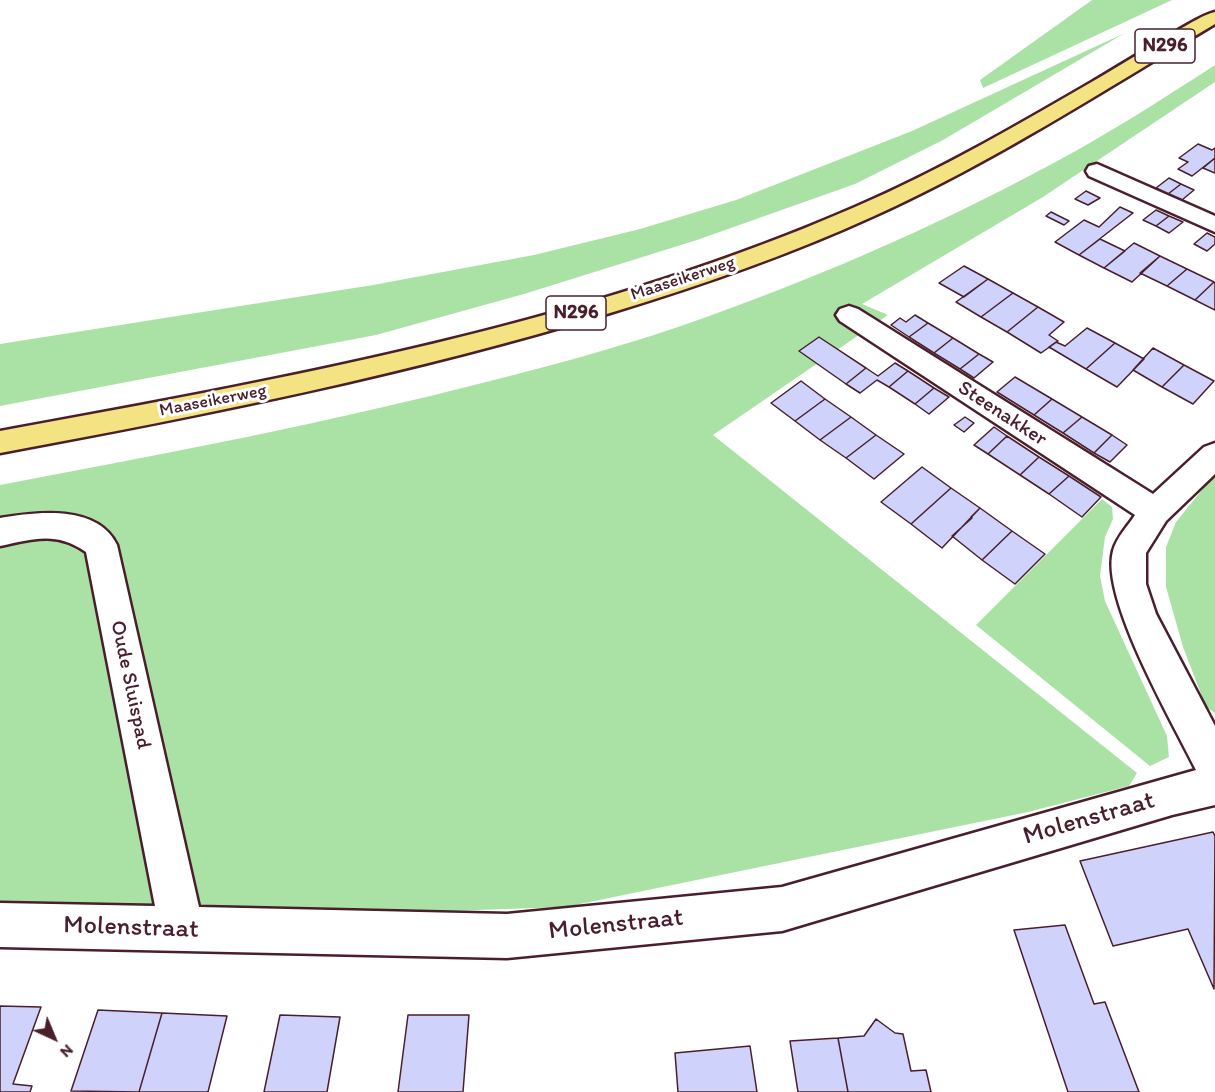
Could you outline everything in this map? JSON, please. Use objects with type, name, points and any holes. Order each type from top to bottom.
[{"type":"main road","name":"Maaseikerweg","points":[[0,442],[345,375],[571,315],[732,263],[862,213],[925,183],[1018,134],[1215,17]]},
{"type":"street","points":[[1096,171],[1215,225]]},
{"type":"street","name":"Steenakker","points":[[849,315],[1155,512]]},
{"type":"street","points":[[1215,455],[1155,512],[1129,551],[1129,584],[1140,618],[1215,767]]},
{"type":"street","name":"Oude Sluispad","points":[[0,532],[56,524],[82,531],[101,545],[182,930]]},
{"type":"street","name":"Molenstraat","points":[[0,925],[507,936],[782,909],[1172,795],[1215,785]]},
{"type":"green space","points":[[1092,0],[1172,0],[983,88],[980,80]]},
{"type":"green space","points":[[1125,33],[943,140],[855,184],[697,240],[524,294],[376,335],[0,406],[0,344],[373,285],[534,255],[640,229],[736,200],[912,131]]},
{"type":"green space","points":[[1215,65],[1215,82],[1043,197],[862,304],[888,315],[713,435],[1137,773],[1129,786],[1028,812],[565,907],[418,912],[212,912],[0,902],[0,485],[184,450],[368,411],[561,362],[678,327],[820,274],[958,212],[1091,142]]},
{"type":"green space","points":[[1215,474],[1215,713],[1206,707],[1183,647],[1166,587],[1166,547],[1176,522]]},
{"type":"green space","points":[[1102,499],[1112,507],[1113,519],[1105,537],[1100,576],[1105,601],[1167,736],[1169,757],[1150,766],[976,625]]},
{"type":"building","points":[[1198,144],[1212,150],[1215,148],[1215,158],[1192,176],[1178,169],[1188,162],[1179,158]]},
{"type":"building","points":[[1215,158],[1215,173],[1203,168]]},
{"type":"building","points":[[1169,178],[1181,184],[1168,194],[1156,188]]},
{"type":"building","points":[[1181,184],[1194,190],[1182,200],[1168,194]]},
{"type":"building","points":[[1086,191],[1100,198],[1088,205],[1075,199]]},
{"type":"building","points":[[1120,207],[1133,213],[1079,255],[1055,242],[1084,220],[1099,227]]},
{"type":"building","points":[[1156,210],[1169,216],[1156,226],[1143,220]]},
{"type":"building","points":[[1051,212],[1069,221],[1064,225],[1046,216]]},
{"type":"building","points":[[1169,216],[1183,222],[1169,233],[1156,226]]},
{"type":"building","points":[[1207,233],[1215,237],[1215,244],[1207,251],[1194,244]]},
{"type":"building","points":[[1100,239],[1125,251],[1104,268],[1079,255]]},
{"type":"building","points":[[1134,243],[1160,256],[1132,282],[1104,268]]},
{"type":"building","points":[[1160,256],[1187,269],[1167,286],[1140,273]]},
{"type":"building","points":[[964,266],[988,279],[964,297],[939,283]]},
{"type":"building","points":[[1187,269],[1214,282],[1195,300],[1167,286]]},
{"type":"building","points":[[988,279],[1013,293],[981,317],[956,302]]},
{"type":"building","points":[[1215,283],[1215,310],[1195,300]]},
{"type":"building","points":[[1013,293],[1038,307],[1007,332],[981,317]]},
{"type":"building","points":[[1038,307],[1064,322],[1049,335],[1058,341],[1041,353],[1007,332]]},
{"type":"building","points":[[915,315],[928,323],[909,337],[891,325],[900,318],[906,322]]},
{"type":"building","points":[[928,323],[953,338],[934,353],[909,337]]},
{"type":"building","points":[[1087,328],[1115,343],[1086,369],[1049,347],[1056,342],[1065,346]]},
{"type":"building","points":[[819,337],[866,368],[846,384],[799,351]]},
{"type":"building","points":[[953,338],[979,354],[960,369],[934,353]]},
{"type":"building","points":[[1115,343],[1144,359],[1117,387],[1086,369]]},
{"type":"building","points":[[1153,348],[1184,365],[1162,387],[1133,370]]},
{"type":"building","points":[[979,354],[993,362],[974,378],[960,369]]},
{"type":"building","points":[[895,363],[908,371],[889,387],[877,380],[860,393],[846,384],[866,368],[878,376]]},
{"type":"building","points":[[1184,365],[1214,381],[1193,404],[1162,387]]},
{"type":"building","points":[[908,371],[934,388],[915,404],[889,387]]},
{"type":"building","points":[[1015,377],[1052,399],[1034,415],[997,392]]},
{"type":"building","points":[[801,381],[825,399],[795,421],[771,403]]},
{"type":"building","points":[[934,388],[949,397],[929,414],[915,404]]},
{"type":"building","points":[[825,399],[851,417],[820,440],[795,421]]},
{"type":"building","points":[[1052,399],[1082,417],[1063,433],[1034,415]]},
{"type":"building","points":[[851,417],[876,435],[846,458],[820,440]]},
{"type":"building","points":[[965,417],[974,423],[964,432],[954,425]]},
{"type":"building","points":[[1082,417],[1112,435],[1094,453],[1063,433]]},
{"type":"building","points":[[994,427],[1007,436],[988,454],[974,445]]},
{"type":"building","points":[[876,435],[904,454],[874,479],[846,458]]},
{"type":"building","points":[[1112,435],[1127,445],[1110,462],[1094,453]]},
{"type":"building","points":[[1007,436],[1039,457],[1020,475],[988,454]]},
{"type":"building","points":[[1039,457],[1069,476],[1049,494],[1020,475]]},
{"type":"building","points":[[922,467],[951,488],[911,524],[881,502]]},
{"type":"building","points":[[1069,476],[1101,497],[1082,517],[1049,494]]},
{"type":"building","points":[[951,488],[980,508],[942,548],[911,524]]},
{"type":"building","points":[[980,508],[1012,531],[982,560],[952,536]]},
{"type":"building","points":[[1012,531],[1045,554],[1015,584],[982,560]]},
{"type":"building","points":[[1213,832],[1215,836],[1214,989],[1188,929],[1113,946],[1080,861]]},
{"type":"building","points":[[1065,925],[1094,1004],[1105,1002],[1139,1092],[1068,1092],[1014,930]]},
{"type":"building","points":[[0,1006],[41,1007],[13,1084],[32,1086],[30,1092],[0,1092]]},
{"type":"building","points":[[98,1010],[162,1013],[139,1092],[71,1091]]},
{"type":"building","points":[[162,1013],[227,1016],[208,1092],[139,1092]]},
{"type":"building","points":[[280,1015],[340,1017],[327,1092],[264,1092]]},
{"type":"building","points":[[408,1015],[469,1015],[463,1092],[398,1092]]},
{"type":"building","points":[[876,1019],[895,1033],[903,1034],[911,1071],[926,1070],[931,1092],[848,1092],[838,1038],[864,1036]]},
{"type":"building","points":[[838,1038],[848,1092],[798,1092],[790,1041]]},
{"type":"building","points":[[750,1046],[757,1092],[678,1092],[675,1053]]}]
